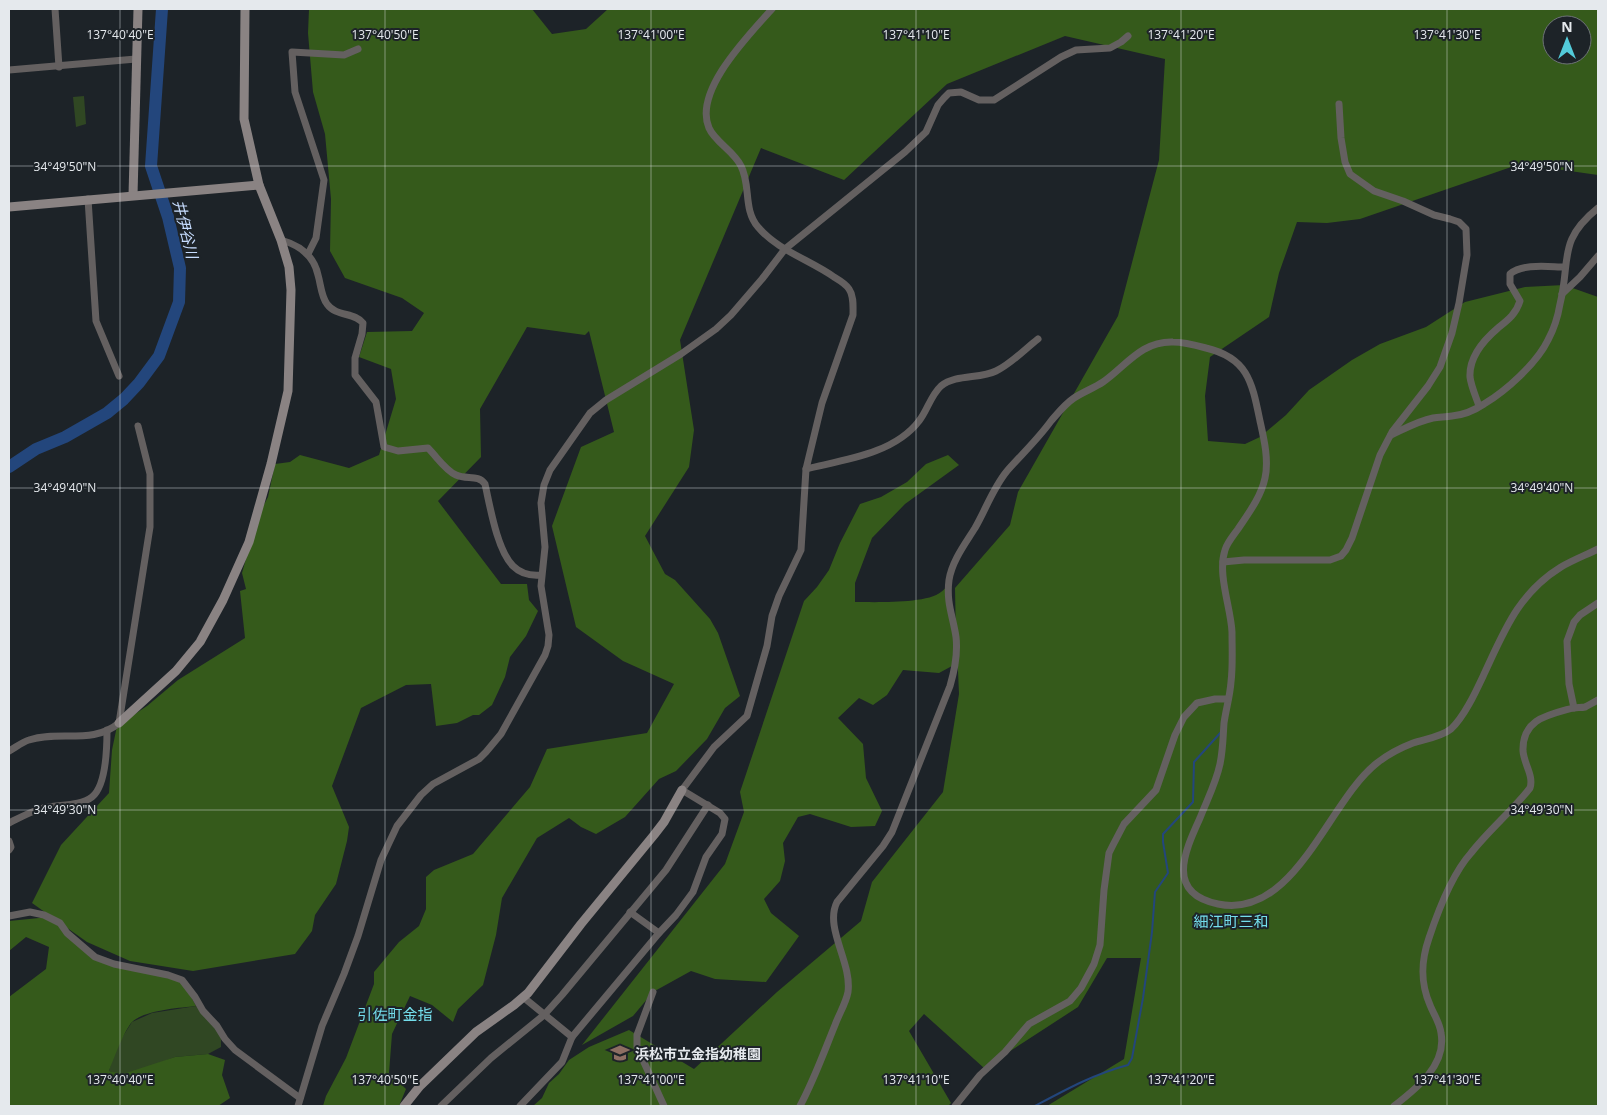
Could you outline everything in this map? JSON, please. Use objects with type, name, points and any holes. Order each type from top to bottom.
[{"type":"street","points":[[55,9],[59,67]]},
{"type":"street","points":[[136,195],[138,9]]},
{"type":"street","points":[[9,751],[28,740],[48,737],[97,735],[119,723],[176,671],[200,642],[223,600],[249,542],[271,464],[288,391],[291,290],[289,267],[281,240],[259,185],[244,119],[245,9]]},
{"type":"street","points":[[404,1106],[420,1086],[476,1032],[523,997],[540,980],[581,924],[664,822],[682,790],[714,747],[747,716],[767,646],[772,616],[779,596],[802,550],[806,469],[822,403],[853,314],[853,300],[849,288],[824,270],[785,249],[758,228],[750,216],[746,182],[742,167],[733,153],[710,130],[706,117],[709,96],[719,75],[745,40],[772,9]]},
{"type":"street","points":[[298,1106],[322,1026],[358,936],[381,860],[397,826],[421,795],[433,784],[479,759],[486,752],[501,734],[545,655],[549,635],[541,586],[545,547],[541,517],[544,485],[550,470],[590,413],[606,400],[681,354],[716,329],[757,285],[785,249],[905,152],[926,132],[938,106],[949,93],[960,92],[979,100],[994,100],[1061,57],[1076,50],[1110,48],[1128,36]]},
{"type":"street","points":[[308,254],[316,238],[324,180],[295,92],[292,52],[344,55],[358,49]]},
{"type":"street","points":[[9,70],[59,67],[136,58]]},
{"type":"street","points":[[1223,562],[1244,560],[1330,560],[1341,556],[1352,538],[1380,455],[1390,435],[1428,386],[1440,367],[1447,349],[1459,303],[1467,254],[1467,232],[1459,222],[1434,215],[1374,191],[1350,174],[1345,162],[1341,138],[1339,104]]},
{"type":"street","points":[[9,207],[259,185]]},
{"type":"street","points":[[88,199],[96,321],[119,376]]},
{"type":"street","points":[[1390,435],[1433,418],[1463,414],[1480,406],[1508,387],[1528,367],[1547,342],[1561,302],[1565,267],[1574,232],[1598,208]]},
{"type":"street","points":[[281,240],[292,243],[308,254],[318,273],[321,290],[327,304],[336,313],[358,318],[363,323],[355,358],[356,376],[376,402],[384,447],[398,452],[428,448],[454,474],[460,477],[483,481],[486,484],[494,522],[512,566],[526,574],[541,575]]},
{"type":"street","points":[[1562,294],[1598,256]]},
{"type":"street","points":[[1480,406],[1470,378],[1470,370],[1474,357],[1480,347],[1492,333],[1512,316],[1520,301],[1510,284],[1510,274],[1522,268],[1565,267]]},
{"type":"street","points":[[806,469],[884,448],[900,439],[919,422],[942,386],[957,379],[981,376],[997,371],[1038,339]]},
{"type":"street","points":[[800,1106],[848,992],[847,973],[833,924],[834,909],[837,902],[883,846],[892,832],[950,686],[956,664],[956,639],[948,605],[949,583],[950,574],[957,557],[1006,472],[1034,443],[1064,406],[1077,396],[1106,380],[1130,358],[1156,344],[1166,342],[1181,343],[1219,351],[1232,358],[1246,372],[1255,399],[1264,438],[1265,478],[1258,497],[1225,551],[1223,562],[1232,628],[1232,680],[1220,764],[1214,786],[1186,849],[1183,872],[1189,886],[1199,897],[1214,903],[1243,905],[1266,896],[1283,882],[1314,846],[1345,800],[1363,776],[1375,764],[1403,748],[1445,733],[1453,727],[1462,715],[1482,678],[1514,612],[1528,593],[1562,566],[1598,548]]},
{"type":"street","points":[[119,723],[150,526],[150,474],[138,426]]},
{"type":"street","points":[[1574,708],[1569,684],[1568,641],[1574,622],[1580,615],[1598,603]]},
{"type":"street","points":[[955,1106],[980,1075],[1005,1052],[1029,1024],[1070,1001],[1081,988],[1094,964],[1100,945],[1104,890],[1109,853],[1113,845],[1124,824],[1156,790],[1175,735],[1184,717],[1197,703],[1215,699],[1228,699]]},
{"type":"street","points":[[1394,1106],[1426,1078],[1437,1061],[1442,1033],[1428,1001],[1423,984],[1422,970],[1429,938],[1442,904],[1461,865],[1530,788],[1531,780],[1524,759],[1523,748],[1528,727],[1542,718],[1574,708],[1583,708],[1598,700]]},
{"type":"street","points":[[9,823],[40,809],[76,803],[92,796],[100,785],[107,747],[107,730]]},
{"type":"street","points":[[520,1106],[562,1062],[572,1038],[676,915],[693,892],[706,857],[724,831],[723,816],[682,790]]},
{"type":"street","points":[[441,1106],[490,1058],[544,1015],[562,995],[666,870],[708,806]]},
{"type":"street","points":[[9,841],[11,847],[9,850]]},
{"type":"street","points":[[9,916],[30,912],[44,915],[60,923],[67,933],[95,957],[114,964],[168,975],[182,980],[203,1011],[235,1050],[300,1098]]},
{"type":"street","points":[[630,912],[659,933]]},
{"type":"street","points":[[653,992],[637,1035],[637,1047],[664,1106]]},
{"type":"street","points":[[523,997],[572,1038]]},
{"type":"green space","points":[[309,9],[532,9],[552,34],[586,29],[608,9],[1598,9],[1598,175],[1520,164],[1360,219],[1327,223],[1297,222],[1279,273],[1269,317],[1210,357],[1205,396],[1208,441],[1245,444],[1260,437],[1286,415],[1309,390],[1352,360],[1380,344],[1426,327],[1465,302],[1525,287],[1564,285],[1598,297],[1598,1106],[1047,1106],[1124,1059],[1141,958],[1107,958],[1078,1007],[984,1068],[924,1014],[909,1031],[951,1103],[948,1106],[533,1106],[542,1098],[549,1083],[559,1074],[569,1060],[589,1047],[629,1030],[694,1069],[777,992],[861,921],[872,882],[943,792],[959,694],[957,648],[952,666],[939,673],[903,670],[887,695],[873,705],[859,698],[838,718],[863,744],[866,778],[882,811],[875,826],[851,827],[810,814],[798,817],[783,843],[785,861],[780,881],[764,899],[771,913],[799,936],[766,982],[715,979],[691,971],[653,992],[633,1016],[582,1045],[725,864],[744,812],[740,792],[804,601],[829,570],[840,543],[860,504],[881,497],[907,482],[926,464],[948,455],[959,465],[905,504],[872,538],[855,583],[855,602],[900,602],[934,596],[941,592],[949,583],[956,642],[955,588],[1010,525],[1018,492],[1118,316],[1159,160],[1165,59],[1065,36],[947,84],[844,180],[761,148],[680,340],[694,430],[689,467],[645,536],[665,574],[675,580],[710,619],[718,633],[740,696],[725,708],[707,739],[676,771],[659,779],[625,817],[596,834],[581,827],[569,818],[537,838],[502,898],[496,935],[483,985],[458,1009],[453,1022],[432,1005],[410,996],[392,1034],[389,1073],[406,1089],[399,1106],[323,1106],[326,1096],[346,1058],[374,984],[374,972],[399,942],[419,926],[426,909],[426,877],[434,870],[473,854],[530,787],[547,749],[647,733],[674,684],[623,661],[576,627],[552,526],[581,447],[614,432],[589,331],[585,335],[527,327],[480,409],[481,457],[438,501],[501,584],[527,584],[529,600],[538,611],[526,636],[510,657],[505,677],[492,705],[479,715],[473,715],[457,723],[436,726],[431,684],[406,685],[361,708],[332,786],[349,827],[336,884],[315,915],[312,931],[295,954],[193,971],[130,961],[87,942],[32,903],[61,845],[109,793],[112,750],[117,726],[147,706],[178,680],[245,638],[240,591],[246,589],[242,573],[254,524],[268,497],[275,464],[290,462],[300,455],[349,468],[379,455],[396,399],[391,369],[359,357],[367,332],[412,331],[424,313],[402,298],[345,278],[330,251],[331,199],[325,134],[313,92],[308,33]]},
{"type":"green space","points":[[84,96],[86,124],[76,127],[73,97]]},
{"type":"green space","points":[[49,917],[102,960],[182,980],[196,1006],[153,1012],[132,1022],[109,1071],[123,1074],[175,1057],[208,1054],[225,1060],[222,1075],[230,1098],[218,1106],[9,1106],[9,997],[46,969],[49,947],[26,937],[9,951],[9,921]]},
{"type":"green space","points":[[196,1006],[221,1035],[221,1047],[208,1054],[175,1057],[125,1076],[109,1071],[115,1049],[132,1022],[152,1013]]},
{"type":"waterway","name":"井伊谷川","points":[[9,467],[36,449],[65,437],[107,413],[124,399],[139,383],[159,356],[179,302],[180,268],[168,217],[151,166],[162,9]]},
{"type":"waterway","points":[[1035,1106],[1069,1088],[1128,1065],[1132,1058],[1143,998],[1152,932],[1155,892],[1168,873],[1163,834],[1193,802],[1194,762],[1222,731]]},
{"type":"place","name":"浜松市立金指幼稚園","points":[[620,1053]]},
{"type":"district","name":"細江町三和","points":[[1231,921]]},
{"type":"district","name":"引佐町金指","points":[[395,1014]]}]
